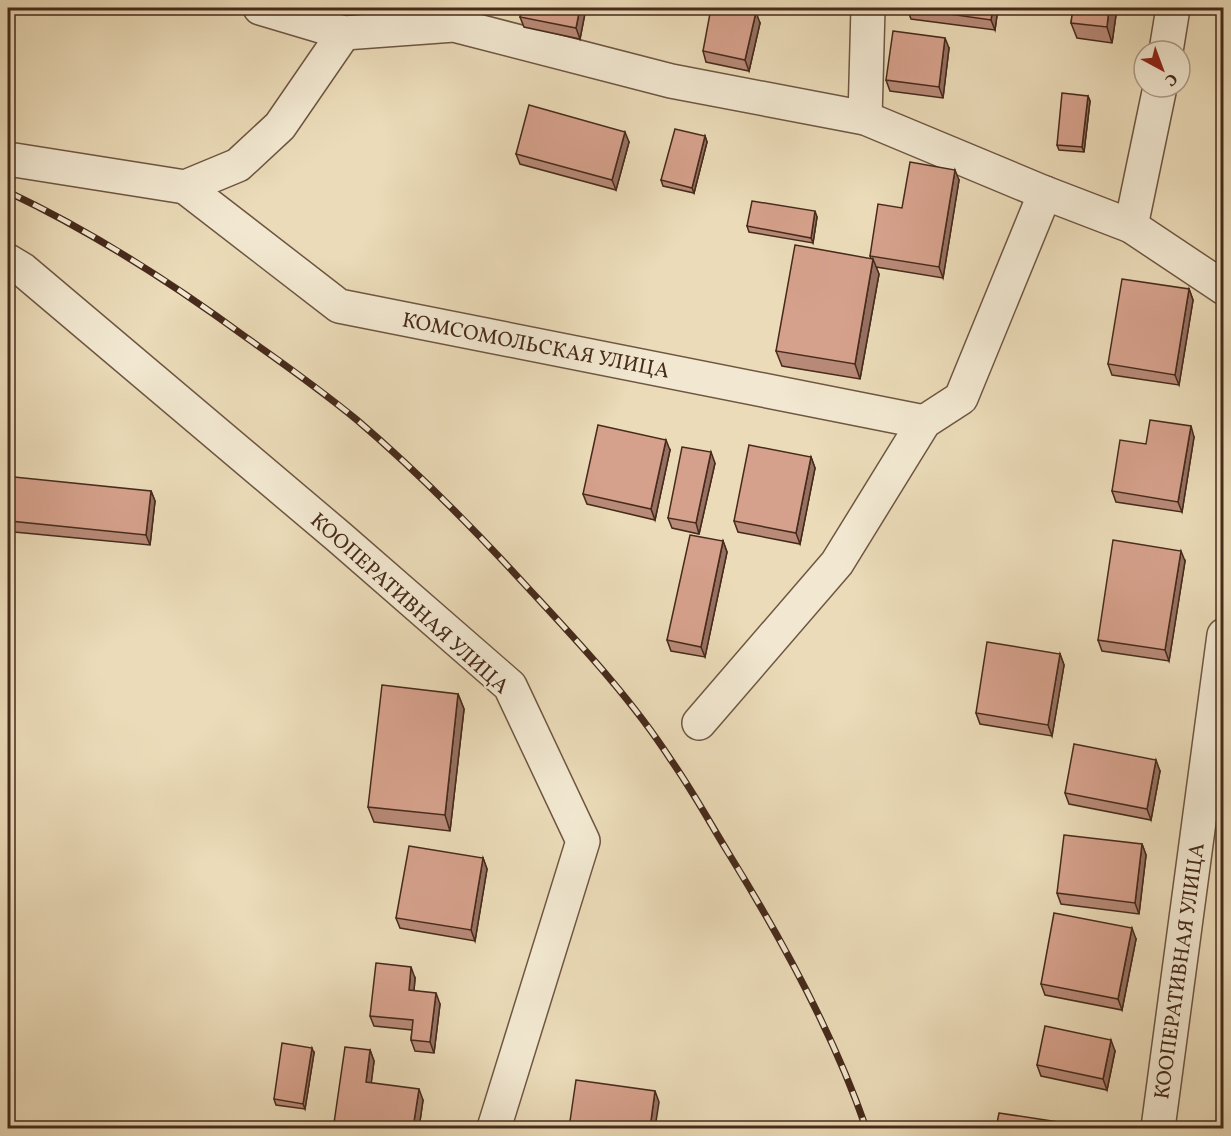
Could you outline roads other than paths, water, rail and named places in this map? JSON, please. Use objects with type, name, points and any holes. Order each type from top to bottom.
[{"type":"street","points":[[260,8],[344,33],[454,16],[671,81],[865,118],[1131,226],[1224,288]]},
{"type":"street","points":[[865,118],[868,8]]},
{"type":"street","points":[[1168,39],[1173,8]]},
{"type":"street","points":[[8,159],[185,186],[238,165],[280,126],[344,33]]},
{"type":"street","points":[[1131,226],[1157,99]]},
{"type":"street","name":"КОМСОМОЛЬСКАЯ УЛИЦА","points":[[185,186],[339,306],[924,422]]},
{"type":"street","points":[[699,723],[837,563],[924,422],[961,399],[1045,193]]},
{"type":"street","name":"КООПЕРАТИВНАЯ УЛИЦА","points":[[8,261],[23,270],[339,537],[510,686],[583,841],[494,1128]]},
{"type":"street","name":"КООПЕРАТИВНАЯ УЛИЦА","points":[[1158,1128],[1224,635]]},
{"type":"railway","points":[[8,192],[71,224],[161,278],[289,368],[357,420],[446,502],[567,630],[622,693],[655,737],[749,886],[787,953],[822,1023],[866,1128]]}]
